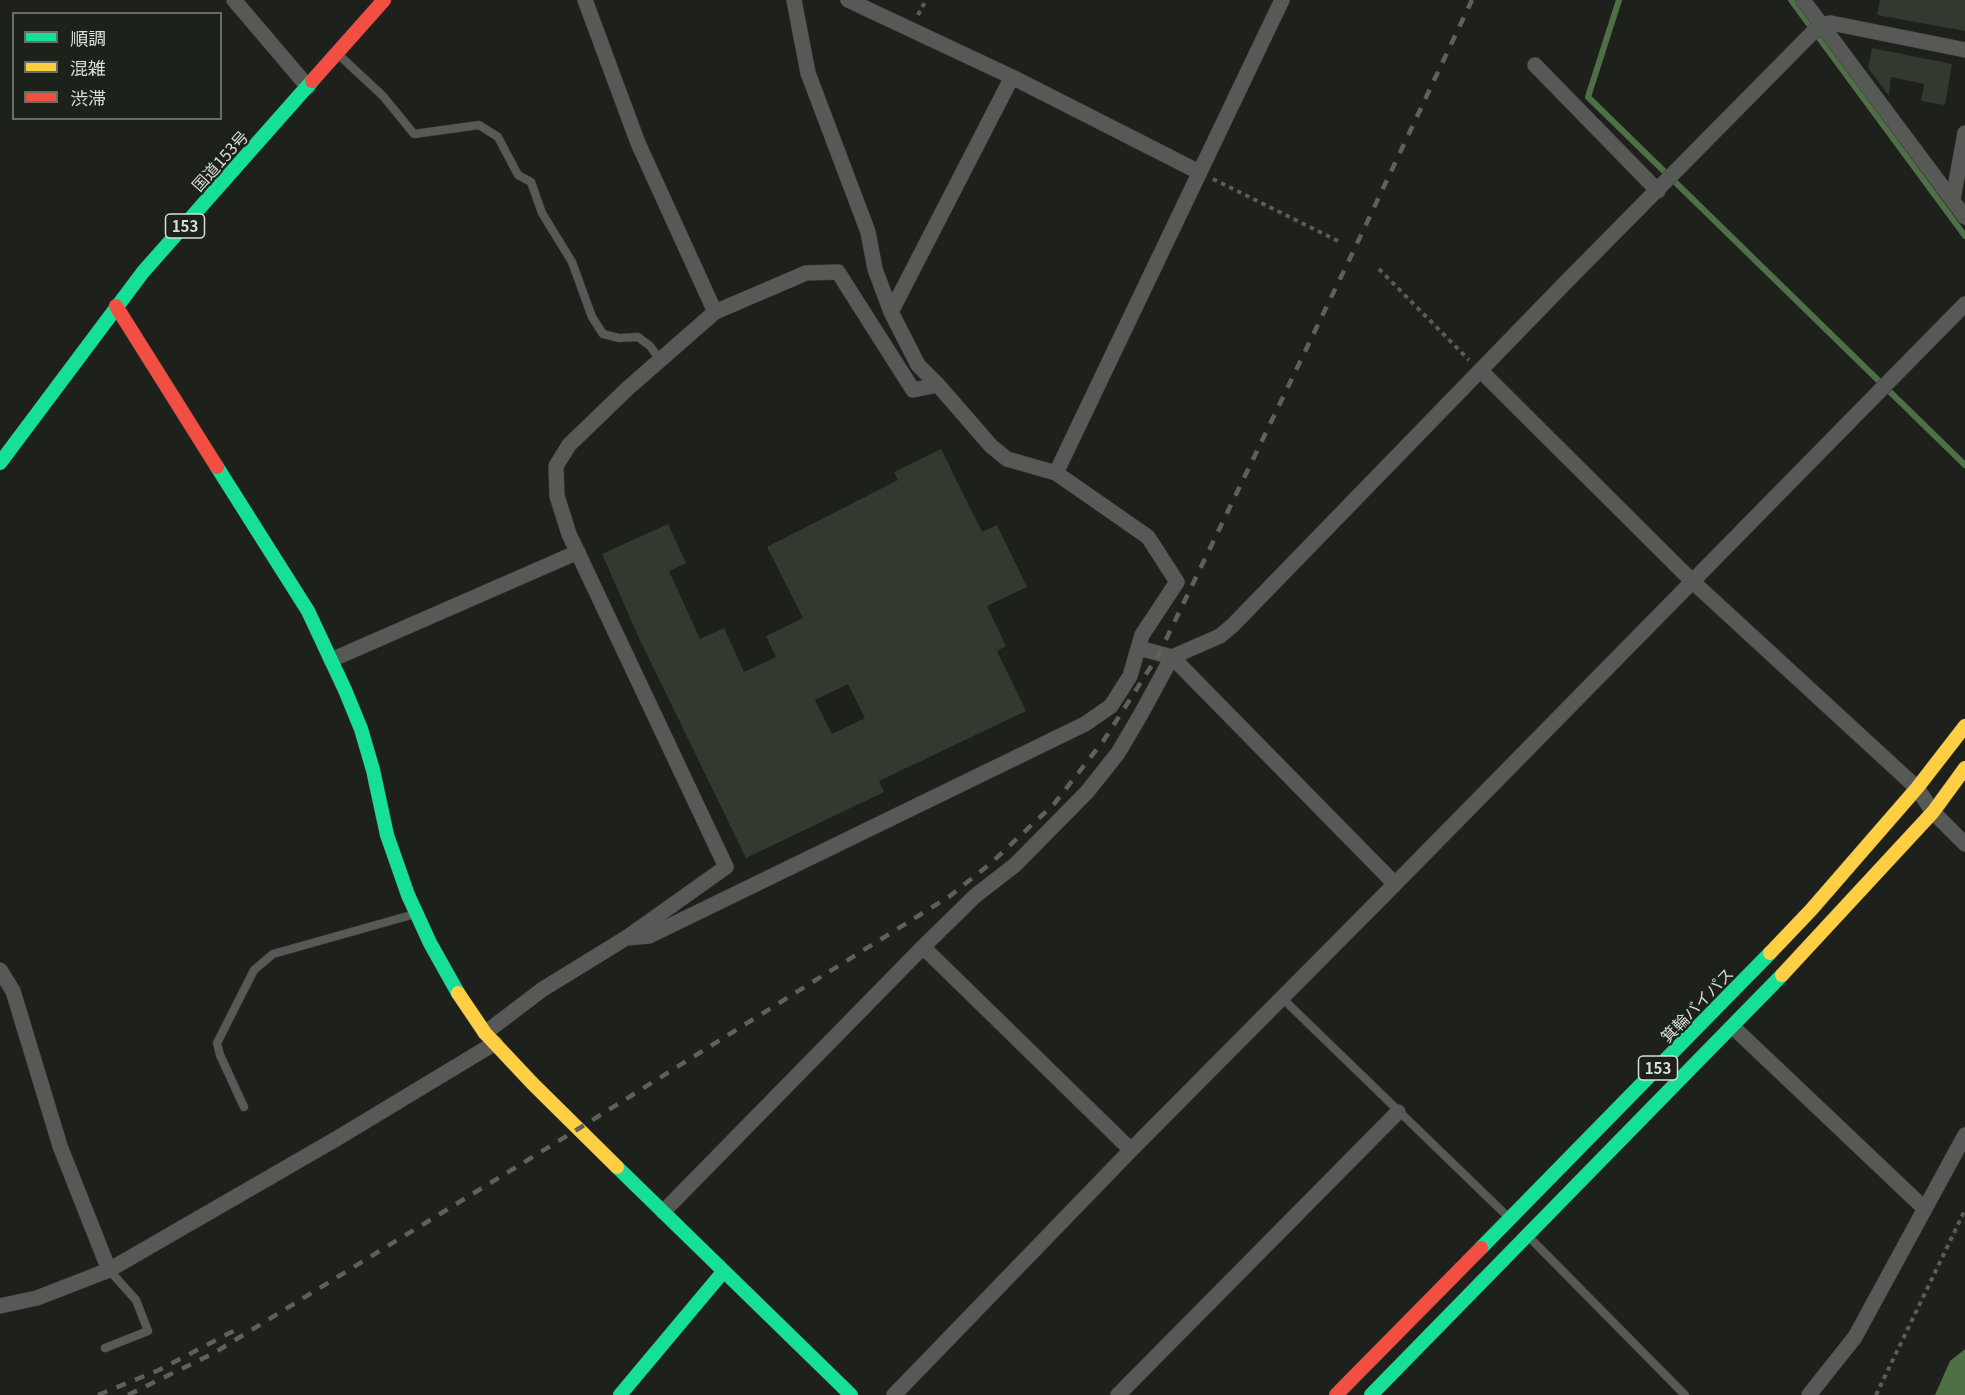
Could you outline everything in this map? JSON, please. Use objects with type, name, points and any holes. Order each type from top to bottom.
[{"type":"main road","name":"国道153号","points":[[0,464],[143,272],[384,0]]},
{"type":"main road","points":[[116,306],[308,611],[332,660],[361,729],[373,770],[387,835],[408,895],[430,943],[457,991],[490,1038],[533,1084],[851,1395]]},
{"type":"main road","name":"箕輪バイパス","points":[[1371,1395],[1519,1227],[1811,910],[1917,788],[1965,726]]},
{"type":"main road","name":"箕輪バイパス","points":[[1336,1395],[1733,1027],[1828,928],[1933,812],[1965,768]]},
{"type":"main road","points":[[620,1395],[723,1272]]},
{"type":"street","points":[[234,0],[308,87]]},
{"type":"street","points":[[585,0],[638,143],[715,312]]},
{"type":"street","points":[[626,938],[649,936],[1085,724],[1110,706],[1130,676],[1142,636],[1176,582],[1148,537],[1056,473],[1006,459],[991,446],[918,365],[891,312],[875,269],[868,232],[808,73],[794,0]]},
{"type":"street","points":[[848,0],[1011,77],[1199,172]]},
{"type":"street","points":[[1056,473],[1282,0]]},
{"type":"street","points":[[1803,0],[1965,217]]},
{"type":"street","points":[[663,1212],[923,947],[975,896],[1015,865],[1087,792],[1118,753],[1172,657],[1220,636],[1233,625],[1820,25],[1831,23],[1965,50]]},
{"type":"street","points":[[1535,65],[1667,182]]},
{"type":"street","points":[[891,312],[1011,77]]},
{"type":"street","points":[[1953,200],[1965,133]]},
{"type":"street","points":[[0,1306],[37,1298],[109,1270],[336,1139],[490,1038],[543,989],[626,938],[726,867],[569,534],[557,496],[556,466],[569,445],[715,312],[806,273],[838,272],[913,390],[938,385]]},
{"type":"street","points":[[894,1395],[1131,1150],[1965,304]]},
{"type":"street","points":[[1481,371],[1692,581],[1917,788],[1933,812],[1965,844]]},
{"type":"street","points":[[332,660],[578,552]]},
{"type":"street","points":[[1139,648],[1172,657],[1395,884]]},
{"type":"street","points":[[923,947],[1131,1150]]},
{"type":"street","points":[[0,970],[13,991],[60,1146],[109,1270]]},
{"type":"street","points":[[1733,1027],[1925,1209]]},
{"type":"street","points":[[1118,1395],[1398,1112]]},
{"type":"street","points":[[1809,1395],[1855,1337],[1965,1135]]},
{"type":"lane","points":[[337,53],[383,96],[414,134],[479,125],[498,137],[518,175],[531,182],[542,213],[572,262],[592,317],[603,334],[619,338],[639,337],[650,346],[660,360]]},
{"type":"lane","points":[[244,1107],[220,1055],[217,1043],[254,970],[273,954],[417,913]]},
{"type":"lane","points":[[1282,999],[1519,1227],[1685,1395]]},
{"type":"lane","points":[[105,1348],[148,1331],[136,1300],[109,1270]]},
{"type":"path","points":[[1199,172],[1340,242]]},
{"type":"path","points":[[1379,269],[1481,371]]},
{"type":"path","points":[[1876,1395],[1965,1210]]},
{"type":"shaded area","points":[[1965,1349],[1965,1395],[1935,1395],[1950,1361]]},
{"type":"building","points":[[1880,0],[1965,0],[1965,31],[1877,15]]},
{"type":"building","points":[[1872,48],[1952,64],[1945,105],[1921,101],[1924,84],[1891,77],[1889,96],[1868,68]]},
{"type":"building","points":[[941,449],[982,532],[997,525],[1027,587],[987,606],[1006,646],[997,651],[1026,711],[879,781],[884,792],[746,858],[639,638],[602,554],[668,524],[686,563],[669,571],[700,639],[724,628],[744,672],[776,657],[766,636],[803,618],[767,547],[898,480],[894,472]],"holes":[[[848,684],[865,718],[832,734],[815,700]]]},
{"type":"waterway","points":[[1619,0],[1588,97],[1965,465]]},
{"type":"waterway","points":[[1791,0],[1965,236]]},
{"type":"railway","points":[[128,1395],[214,1353],[950,896],[991,863],[1054,804],[1104,740],[1159,654],[1472,0]]},
{"type":"railway","points":[[98,1395],[159,1370],[241,1327]]},
{"type":"traffic: fast","points":[[0,463],[143,272],[312,81]]},
{"type":"traffic: fast","points":[[217,467],[308,611],[345,690],[361,729],[373,770],[387,835],[408,895],[430,943],[458,993]]},
{"type":"traffic: fast","points":[[1481,1248],[1770,953]]},
{"type":"traffic: fast","points":[[1371,1395],[1782,975]]},
{"type":"traffic: fast","points":[[617,1167],[851,1395]]},
{"type":"traffic: fast","points":[[620,1395],[723,1272]]},
{"type":"traffic: slow","points":[[1770,953],[1811,910],[1917,788],[1965,726]]},
{"type":"traffic: slow","points":[[1782,975],[1933,812],[1965,768]]},
{"type":"traffic: slow","points":[[458,993],[485,1033],[617,1167]]},
{"type":"traffic: jam","points":[[312,81],[384,0]]},
{"type":"traffic: jam","points":[[116,306],[217,467]]},
{"type":"traffic: jam","points":[[1336,1395],[1481,1248]]}]
